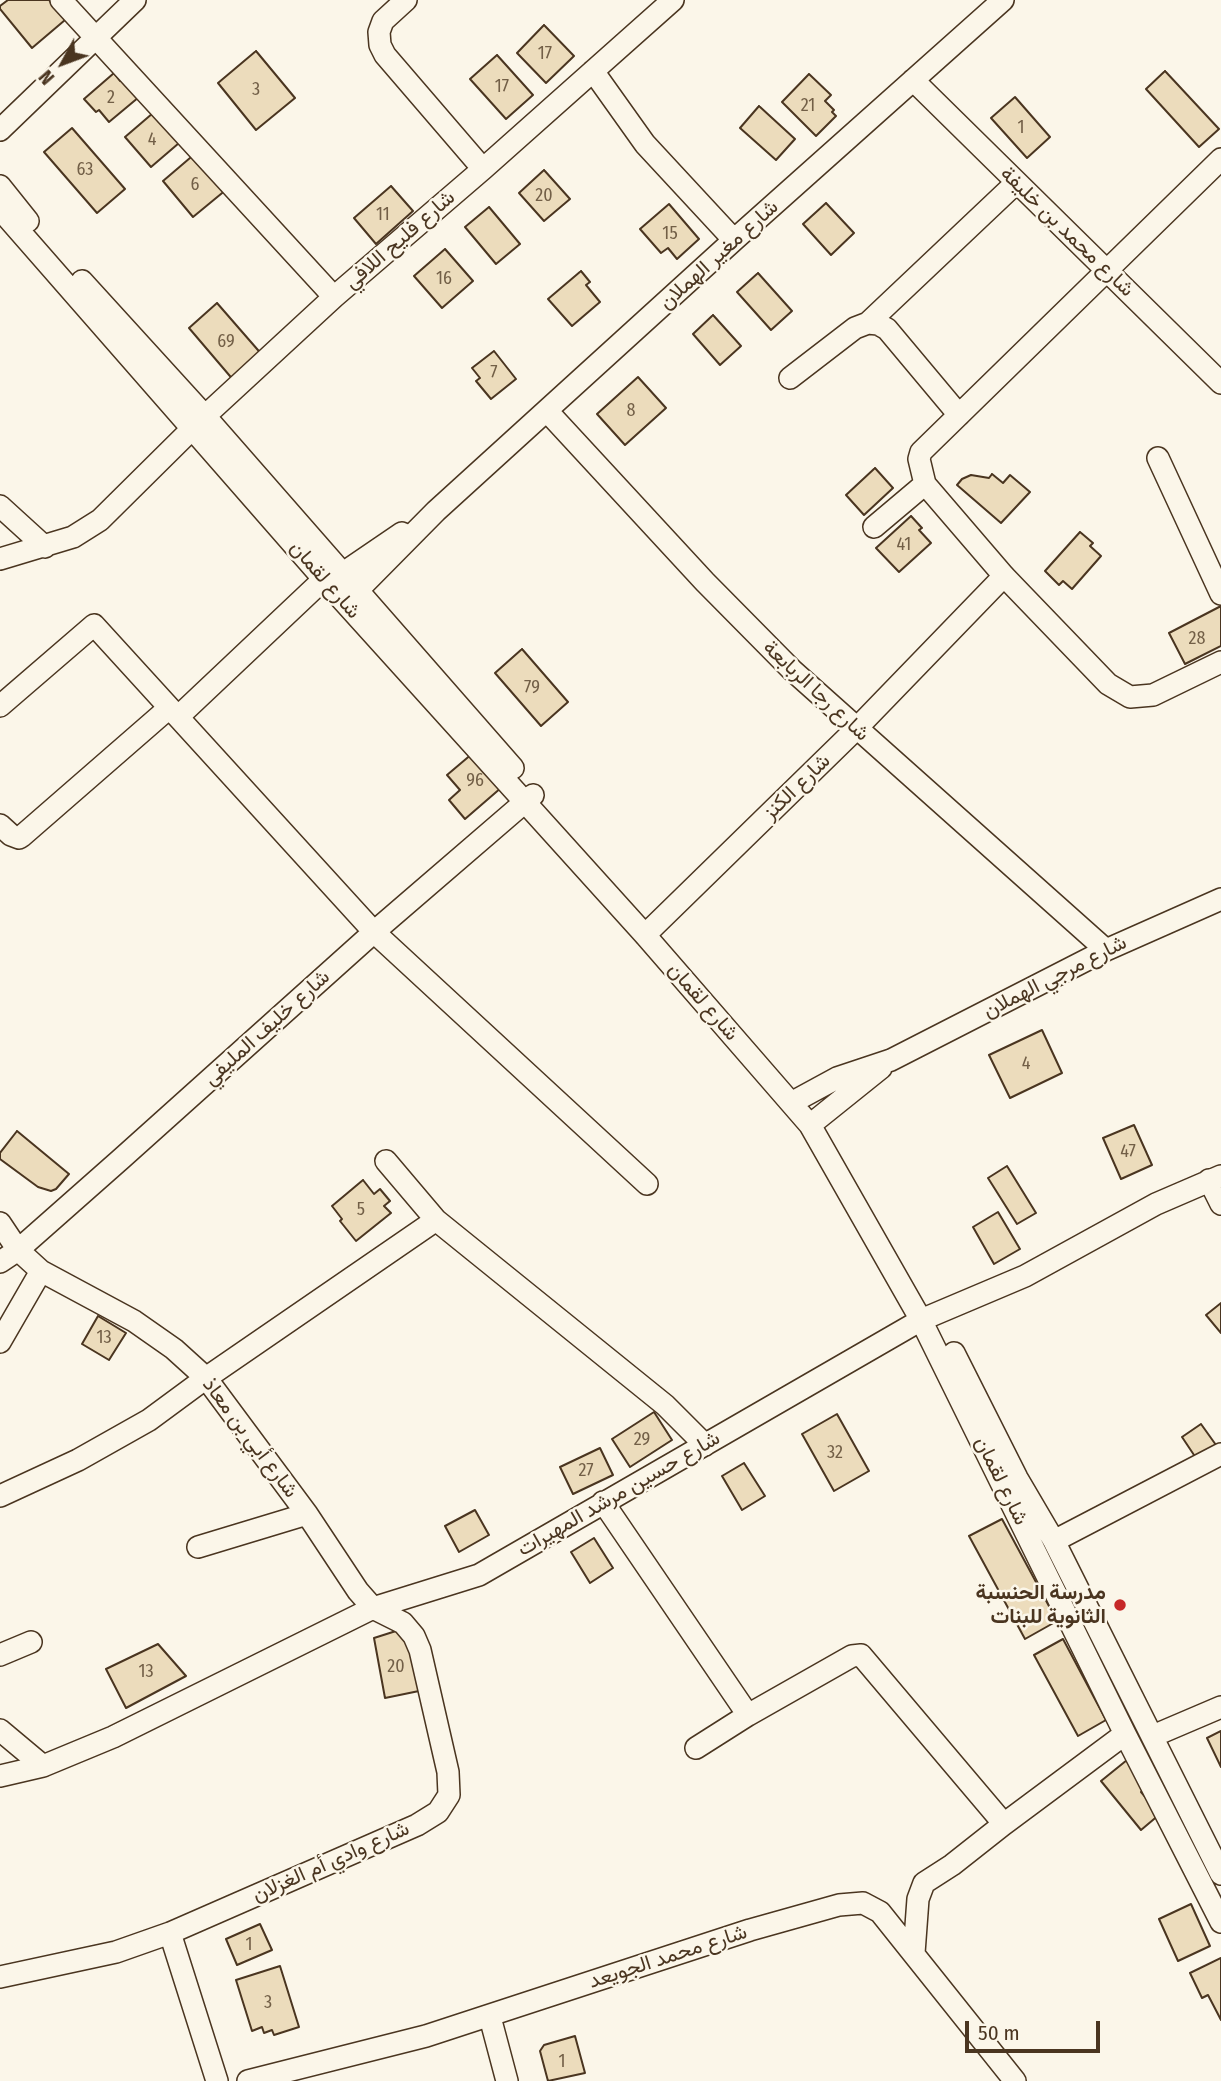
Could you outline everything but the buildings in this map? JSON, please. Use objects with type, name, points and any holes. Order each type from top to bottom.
[{"type":"street","name":"شارع فليح اللافي","points":[[61,0],[334,297],[673,0]]},
{"type":"street","points":[[0,130],[10,112],[135,0]]},
{"type":"street","points":[[406,0],[383,21],[379,32],[380,45],[385,55],[482,169]]},
{"type":"street","name":"شارع مغير الهملان","points":[[351,597],[436,511],[1003,0]]},
{"type":"street","points":[[593,71],[645,144],[734,240]]},
{"type":"street","name":"شارع محمد بن خليفة","points":[[913,80],[1221,383]]},
{"type":"street","points":[[1221,159],[921,452],[919,459],[925,484],[1004,576],[1108,684],[1130,697],[1153,695],[1221,662]]},
{"type":"street","points":[[790,378],[855,328],[868,323],[1016,183]]},
{"type":"street","name":"شارع لقمان","points":[[0,186],[331,579],[351,597],[650,930],[815,1122],[1054,1541],[1221,1874]]},
{"type":"street","name":"شارع لقمان","points":[[0,209],[199,422]]},
{"type":"street","points":[[0,559],[73,537],[100,520],[199,422],[334,297]]},
{"type":"street","points":[[868,323],[887,329],[959,415]]},
{"type":"street","name":"شارع رجا الربابعة","points":[[547,411],[705,582],[792,670],[1106,950]]},
{"type":"street","points":[[1158,458],[1221,594]]},
{"type":"street","points":[[874,527],[925,484]]},
{"type":"street","points":[[0,506],[45,547]]},
{"type":"street","name":"شارع مغير الهملان","points":[[0,825],[16,837],[22,835],[174,712],[331,579],[436,511]]},
{"type":"street","name":"شارع الكنز","points":[[650,930],[856,729],[1004,576]]},
{"type":"street","points":[[0,706],[94,625],[374,932],[648,1184]]},
{"type":"street","name":"شارع خليف المليفي","points":[[9,1256],[529,798]]},
{"type":"street","name":"شارع مرجي الهملان","points":[[797,1100],[837,1078],[891,1060],[1106,950],[1221,899]]},
{"type":"street","name":"شارع مرجي الهملان","points":[[815,1122],[891,1060]]},
{"type":"street","points":[[386,1161],[436,1220],[665,1405],[705,1444]]},
{"type":"street","points":[[1215,1178],[1221,1203]]},
{"type":"street","name":"شارع حسين مرشد المهيرات","points":[[0,1776],[43,1766],[113,1737],[373,1608],[479,1575],[928,1318],[1025,1276],[1156,1204],[1215,1178]]},
{"type":"street","points":[[0,1496],[78,1460],[138,1427],[436,1220]]},
{"type":"street","name":"شارع أبي بن معاذ","points":[[0,1223],[9,1256],[134,1321],[174,1349],[206,1378],[307,1514],[358,1591],[373,1608]]},
{"type":"street","points":[[0,1342],[41,1271]]},
{"type":"street","name":"شارع لقمان","points":[[928,1318],[1125,1734],[1221,1922]]},
{"type":"street","points":[[1054,1541],[1221,1454]]},
{"type":"street","points":[[603,1502],[748,1715]]},
{"type":"street","points":[[198,1547],[307,1514]]},
{"type":"street","name":"شارع وادي أم الغزلان","points":[[0,1977],[116,1952],[170,1933],[417,1825],[438,1811],[449,1796],[448,1772],[420,1650],[414,1636],[403,1623],[373,1608]]},
{"type":"street","points":[[0,1655],[31,1642]]},
{"type":"street","points":[[696,1748],[748,1715],[852,1657],[861,1655],[1004,1824]]},
{"type":"street","points":[[1153,1736],[1221,1707]]},
{"type":"street","points":[[0,1730],[43,1766]]},
{"type":"street","points":[[914,1953],[918,1899],[924,1882],[952,1865],[1125,1734]]},
{"type":"street","name":"شارع محمد الجويعد","points":[[248,2081],[426,2036],[725,1938],[839,1905],[863,1903],[880,1912],[1015,2081]]},
{"type":"street","points":[[170,1933],[217,2081]]},
{"type":"street","points":[[490,2017],[507,2081]]},
{"type":"place","name":"مدرسة الحنسبة الثانوية للبنات","points":[[1120,1605]]}]
